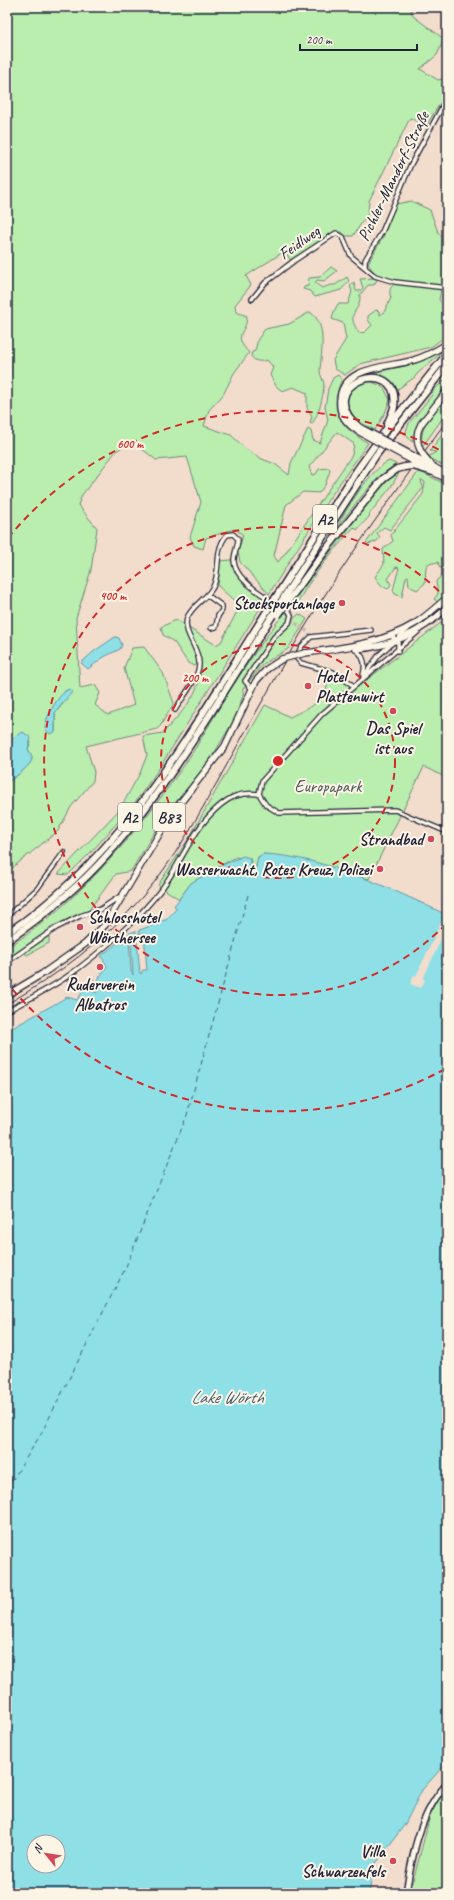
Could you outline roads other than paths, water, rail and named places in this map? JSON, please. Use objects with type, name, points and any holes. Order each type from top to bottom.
[{"type":"highway","name":"A2","points":[[7,933],[30,916],[76,877],[98,854],[140,804],[182,745],[334,505],[385,431],[447,354]]},
{"type":"highway","name":"A2","points":[[7,941],[72,889],[107,856],[126,833],[170,774],[265,627],[286,599],[376,455],[447,365]]},
{"type":"highway","points":[[385,431],[394,407],[393,392],[388,384],[375,377],[368,377],[356,381],[350,386],[345,395],[347,414],[359,430],[437,471]]},
{"type":"highway","points":[[286,599],[383,479],[391,472],[413,466],[437,471]]},
{"type":"main road","points":[[359,430],[347,422],[341,413],[340,393],[346,383],[360,373],[375,368],[415,360],[434,352],[447,344]]},
{"type":"main road","points":[[447,392],[421,424],[418,431],[418,446],[426,459],[447,479]]},
{"type":"main road","points":[[437,471],[447,474]]},
{"type":"main road","name":"B83","points":[[7,995],[48,970],[93,938],[105,925],[170,816],[225,746],[252,688],[267,669],[282,659],[305,653],[338,649],[372,642],[390,636],[416,623],[447,598]]},
{"type":"main road","name":"B83","points":[[338,649],[367,648],[396,641],[425,626],[447,608]]},
{"type":"main road","points":[[406,1893],[412,1861],[426,1816],[433,1800],[447,1784]]},
{"type":"street","name":"Pichler-Mandorf-Straße","points":[[365,267],[365,260],[382,232],[411,164],[447,98]]},
{"type":"street","name":"Feidlweg","points":[[252,299],[266,283],[295,260],[336,233],[343,237],[351,256],[375,276],[386,280],[447,288]]},
{"type":"street","points":[[175,710],[190,686],[198,670],[199,663],[190,640],[187,618],[191,611],[207,595],[215,582],[221,544],[227,535],[233,534],[238,538],[234,560],[240,575],[253,588],[289,611],[291,615],[289,623],[274,637],[245,681],[252,688]]},
{"type":"street","points":[[207,595],[222,606],[218,624],[216,627],[211,628]]},
{"type":"street","points":[[361,679],[379,655],[416,623]]},
{"type":"street","points":[[425,626],[398,651],[361,679],[322,714],[289,749],[262,781],[259,794],[266,805],[273,810],[285,814],[395,810],[447,832]]},
{"type":"street","points":[[354,686],[333,672],[301,663],[296,658],[301,647],[311,637],[372,630]]},
{"type":"street","points":[[390,636],[396,641],[398,651]]},
{"type":"street","points":[[354,649],[361,654],[365,663],[361,679]]},
{"type":"street","points":[[7,1011],[67,977],[125,927],[162,888],[198,829],[216,809],[238,794],[259,794]]},
{"type":"street","points":[[7,916],[37,890],[64,852]]},
{"type":"street","points":[[7,962],[56,928],[80,916],[101,909],[123,895]]},
{"type":"water","points":[[115,637],[119,638],[122,645],[120,649],[104,657],[88,669],[81,663],[93,652]]},
{"type":"water","points":[[69,689],[72,692],[55,713],[55,732],[50,734],[45,729],[47,719],[57,701],[65,691]]},
{"type":"water","points":[[23,732],[31,738],[28,749],[32,758],[26,768],[7,783],[6,753],[11,741]]},
{"type":"water","name":"Lake Wörth","points":[[264,854],[287,856],[311,861],[381,885],[447,915],[447,1762],[422,1790],[405,1824],[374,1866],[369,1893],[7,1893],[7,1031],[67,997],[77,1000],[87,985],[96,993],[98,990],[90,980],[92,978],[99,985],[100,984],[97,981],[107,966],[101,956],[117,943],[124,942],[129,933],[136,931],[136,934],[129,939],[131,971],[133,975],[131,942],[137,941],[141,974],[143,970],[147,970],[144,934],[139,934],[139,930],[166,920],[177,908],[174,906],[191,883],[218,867],[243,856],[250,858],[250,870],[255,871],[258,857]]},
{"type":"tunnel","points":[[291,620],[308,632],[311,637]]},
{"type":"railway","points":[[7,1004],[62,969],[97,942],[143,896],[165,868],[194,823],[317,607],[371,526],[447,420]]},
{"type":"place","name":"Stocksportanlage","points":[[342,603]]},
{"type":"place","name":"Hotel Plattenwirt","points":[[308,686]]},
{"type":"place","name":"Das Spiel ist aus","points":[[393,711]]},
{"type":"place","name":"Strandbad","points":[[431,839]]},
{"type":"place","name":"Wasserwacht, Rotes Kreuz, Polizei","points":[[380,869]]},
{"type":"place","name":"Schlosshotel Wörthersee","points":[[80,927]]},
{"type":"place","name":"Ruderverein Albatros","points":[[100,967]]},
{"type":"place","name":"Villa Schwarzenfels","points":[[393,1861]]},
{"type":"park label","name":"Europapark","points":[[328,786]]}]
